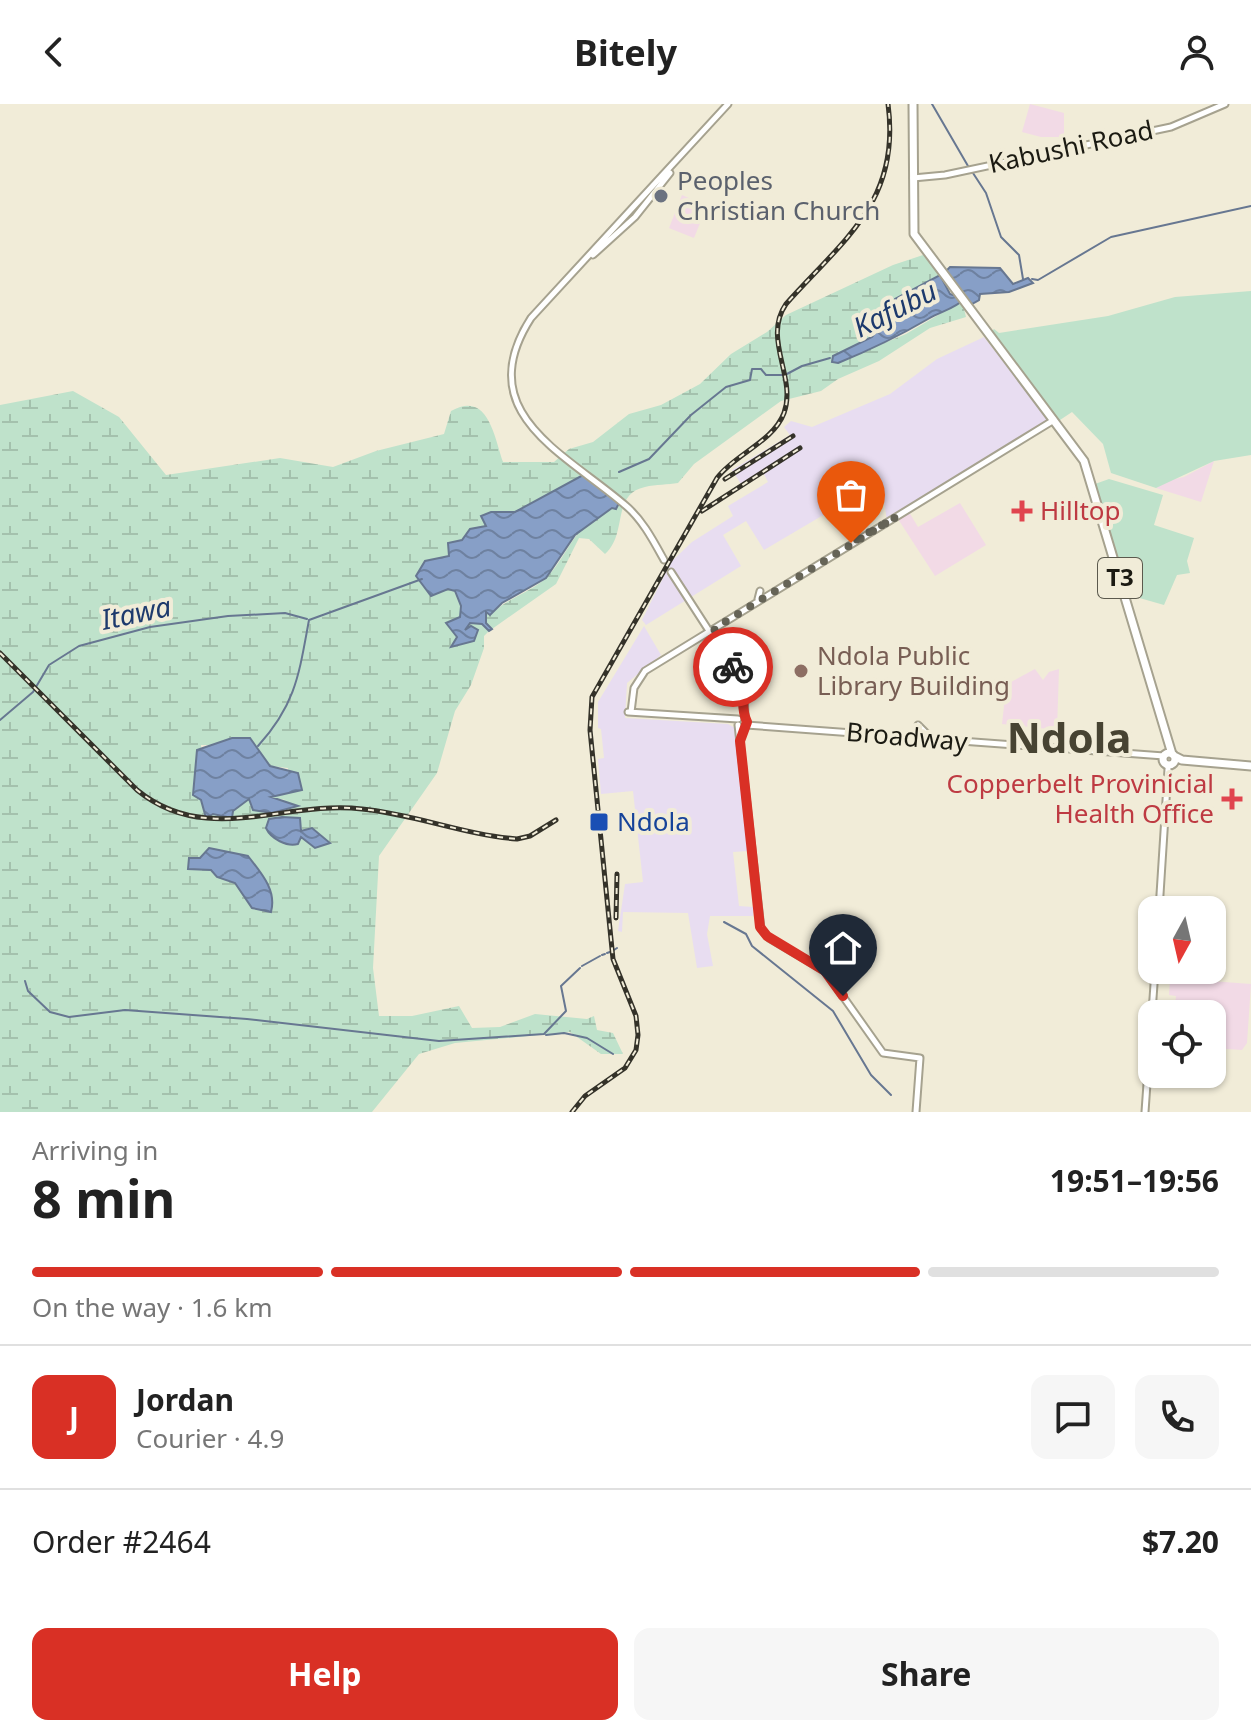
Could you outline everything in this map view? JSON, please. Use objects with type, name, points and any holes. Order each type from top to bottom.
[{"type":"highway","name":"T3","points":[[913,104],[914,234],[1084,461],[1169,745],[1169,760]]},
{"type":"highway","points":[[1169,760],[1251,766]]},
{"type":"main road","points":[[664,560],[635,514],[537,435],[520,412],[514,395],[512,371],[524,328],[728,104]]},
{"type":"main road","name":"Kabushi Road","points":[[913,178],[945,175],[1171,127],[1225,104]]},
{"type":"main road","points":[[741,723],[629,712],[639,672],[1054,420]]},
{"type":"main road","points":[[671,572],[743,688],[741,723],[761,929],[769,938],[827,973],[883,1053],[920,1058],[916,1112]]},
{"type":"main road","points":[[653,664],[667,661],[672,654],[708,629]]},
{"type":"main road","name":"Broadway","points":[[741,723],[1169,760]]},
{"type":"main road","points":[[918,725],[931,738]]},
{"type":"main road","points":[[1160,896],[1169,760]]},
{"type":"main road","points":[[1145,1112],[1154,984]]},
{"type":"shaded area","points":[[1030,104],[1064,113],[1064,137],[1041,137],[1022,132]]},
{"type":"shaded area","points":[[682,195],[707,206],[694,238],[669,228]]},
{"type":"shaded area","points":[[984,337],[1050,421],[887,521],[881,481],[764,550],[746,521],[723,535],[741,566],[646,625],[642,620],[671,562],[692,542],[733,516],[728,506],[768,482],[763,472],[741,484],[732,470],[790,435],[784,427],[791,421],[812,427],[890,394],[937,359]]},
{"type":"shaded area","points":[[1214,461],[1201,502],[1156,488],[1166,481],[1184,477]]},
{"type":"shaded area","points":[[960,503],[986,545],[935,576],[898,519],[909,512],[918,527]]},
{"type":"shaded area","points":[[644,626],[661,655],[627,683],[625,718],[728,724],[737,729],[748,851],[733,852],[739,906],[753,907],[753,916],[710,916],[707,934],[713,966],[697,968],[688,913],[623,912],[622,932],[618,931],[625,884],[643,882],[633,791],[601,794],[598,759],[604,758],[601,729],[598,728],[598,702]]},
{"type":"shaded area","points":[[1035,669],[1043,680],[1049,672],[1059,669],[1057,730],[1002,724],[1004,706],[996,690]]},
{"type":"shaded area","points":[[1170,984],[1251,984],[1247,1043],[1242,1050],[1226,1049],[1226,1000],[1176,1000],[1176,996],[1169,995]]},
{"type":"green space","points":[[923,255],[940,275],[895,299],[887,319],[872,337],[833,356],[836,363],[906,334],[962,301],[966,317],[930,328],[879,361],[838,379],[821,391],[781,401],[694,464],[678,483],[634,491],[623,506],[616,536],[605,554],[589,539],[579,538],[556,584],[492,629],[486,623],[486,611],[490,615],[542,582],[586,525],[607,512],[585,475],[515,512],[481,516],[486,526],[470,529],[449,556],[416,576],[431,596],[448,589],[455,591],[461,606],[460,617],[447,623],[471,641],[478,630],[471,626],[464,630],[473,616],[489,631],[484,636],[484,648],[471,685],[455,711],[437,773],[379,856],[373,968],[379,1016],[412,1016],[459,1006],[472,1028],[500,1027],[535,1014],[587,1019],[594,1016],[597,1030],[613,1033],[623,1054],[601,1054],[570,1032],[455,1043],[419,1054],[372,1112],[0,1112],[0,405],[73,391],[119,417],[166,475],[280,458],[333,467],[376,451],[444,434],[451,411],[463,406],[473,406],[488,419],[503,462],[554,462],[569,449],[593,442],[629,414],[661,405],[700,384],[731,354],[767,332],[786,315],[893,265]],"holes":[[[232,738],[250,738],[270,766],[288,768],[292,790],[269,797],[286,800],[249,799],[233,811],[213,814],[201,800],[201,745],[219,745]],[[238,856],[252,908],[235,883],[217,877],[200,858]]]},
{"type":"green space","points":[[1251,291],[1251,455],[1214,461],[1156,488],[1111,473],[1103,444],[1072,412],[1057,422],[991,332],[994,329],[999,333],[1108,316],[1175,297]]},
{"type":"green space","points":[[1109,479],[1163,495],[1154,525],[1194,538],[1187,561],[1190,573],[1177,575],[1164,605],[1129,595],[1095,484]]},
{"type":"water","points":[[950,267],[1000,268],[1013,284],[1028,278],[1033,283],[1009,292],[980,294],[979,300],[972,304],[966,298],[884,342],[838,363],[832,362],[833,356],[872,337],[887,319],[895,299],[940,275],[950,294],[959,297],[963,293],[946,271]]},
{"type":"water","points":[[585,474],[620,501],[616,509],[612,508],[575,535],[546,578],[502,603],[490,615],[486,612],[486,623],[492,629],[489,631],[482,624],[470,623],[465,630],[471,626],[478,630],[474,641],[451,647],[457,637],[446,623],[460,617],[461,606],[455,591],[448,589],[431,596],[416,576],[425,561],[449,556],[448,543],[462,540],[470,529],[486,526],[481,516],[491,512],[515,512]]},
{"type":"water","points":[[232,738],[250,738],[270,766],[298,773],[302,790],[271,797],[298,806],[272,813],[253,810],[249,799],[233,811],[232,818],[213,814],[206,818],[201,800],[193,795],[197,750]]},
{"type":"water","points":[[300,818],[301,831],[312,828],[330,843],[315,848],[301,837],[298,844],[280,841],[266,828],[269,819]]},
{"type":"water","points":[[209,848],[248,856],[270,889],[271,912],[252,908],[235,883],[217,877],[211,870],[188,869],[189,858],[200,858]]},
{"type":"waterway","points":[[932,104],[968,166]]},
{"type":"waterway","points":[[971,170],[986,193],[1001,237],[1019,255],[1023,279]]},
{"type":"waterway","name":"Kafubu","points":[[1032,279],[1038,280],[1111,237],[1251,206]]},
{"type":"waterway","name":"Kafubu","points":[[619,472],[649,459],[691,415],[726,387],[750,380],[752,369],[761,369],[766,375],[785,375],[802,366],[830,358]]},
{"type":"waterway","name":"Kafubu","points":[[258,746],[281,716],[294,688],[309,620],[422,579]]},
{"type":"waterway","name":"Itawa","points":[[0,720],[33,692],[49,665],[79,646],[150,627],[228,616],[285,613],[307,619]]},
{"type":"waterway","points":[[724,922],[746,934],[752,946],[833,1011],[871,1075],[891,1095]]},
{"type":"waterway","points":[[582,966],[600,956]]},
{"type":"waterway","points":[[25,981],[28,991],[50,1012],[69,1017],[125,1010],[247,1019],[439,1041],[544,1034],[566,1011],[561,986],[580,968]]},
{"type":"waterway","points":[[546,1035],[564,1033],[587,1038],[613,1054]]},
{"type":"railway","points":[[572,1112],[585,1096],[625,1068],[636,1050],[638,1035],[636,1016],[613,959],[590,730],[592,697],[717,478],[763,440],[784,413],[787,399],[778,344],[780,317],[786,304],[847,238],[877,193],[886,167],[890,138],[888,104]]},
{"type":"railway","points":[[725,479],[793,436]]},
{"type":"railway","points":[[702,511],[800,448]]},
{"type":"railway","points":[[0,653],[137,790],[164,807],[191,816],[246,818],[303,810],[362,809],[517,839],[530,836],[556,820]]},
{"type":"railway","points":[[616,918],[617,874]]},
{"type":"way so far","points":[[733,667],[713,635],[715,628],[896,517],[851,543]]},
{"type":"place","name":"Peoples Christian Church","points":[[661,196]]},
{"type":"place","name":"Hilltop","points":[[1022,511]]},
{"type":"place","name":"Ndola Public Library Building","points":[[801,671]]},
{"type":"place","name":"Copperbelt Provinicial Health Office","points":[[1232,799]]},
{"type":"place","name":"Ndola","points":[[599,822]]},
{"type":"district","name":"Ndola","points":[[1069,738]]},
{"type":"route","points":[[733,667],[745,690],[744,714],[747,722],[740,741],[760,927],[767,936],[825,971],[843,996]]}]
